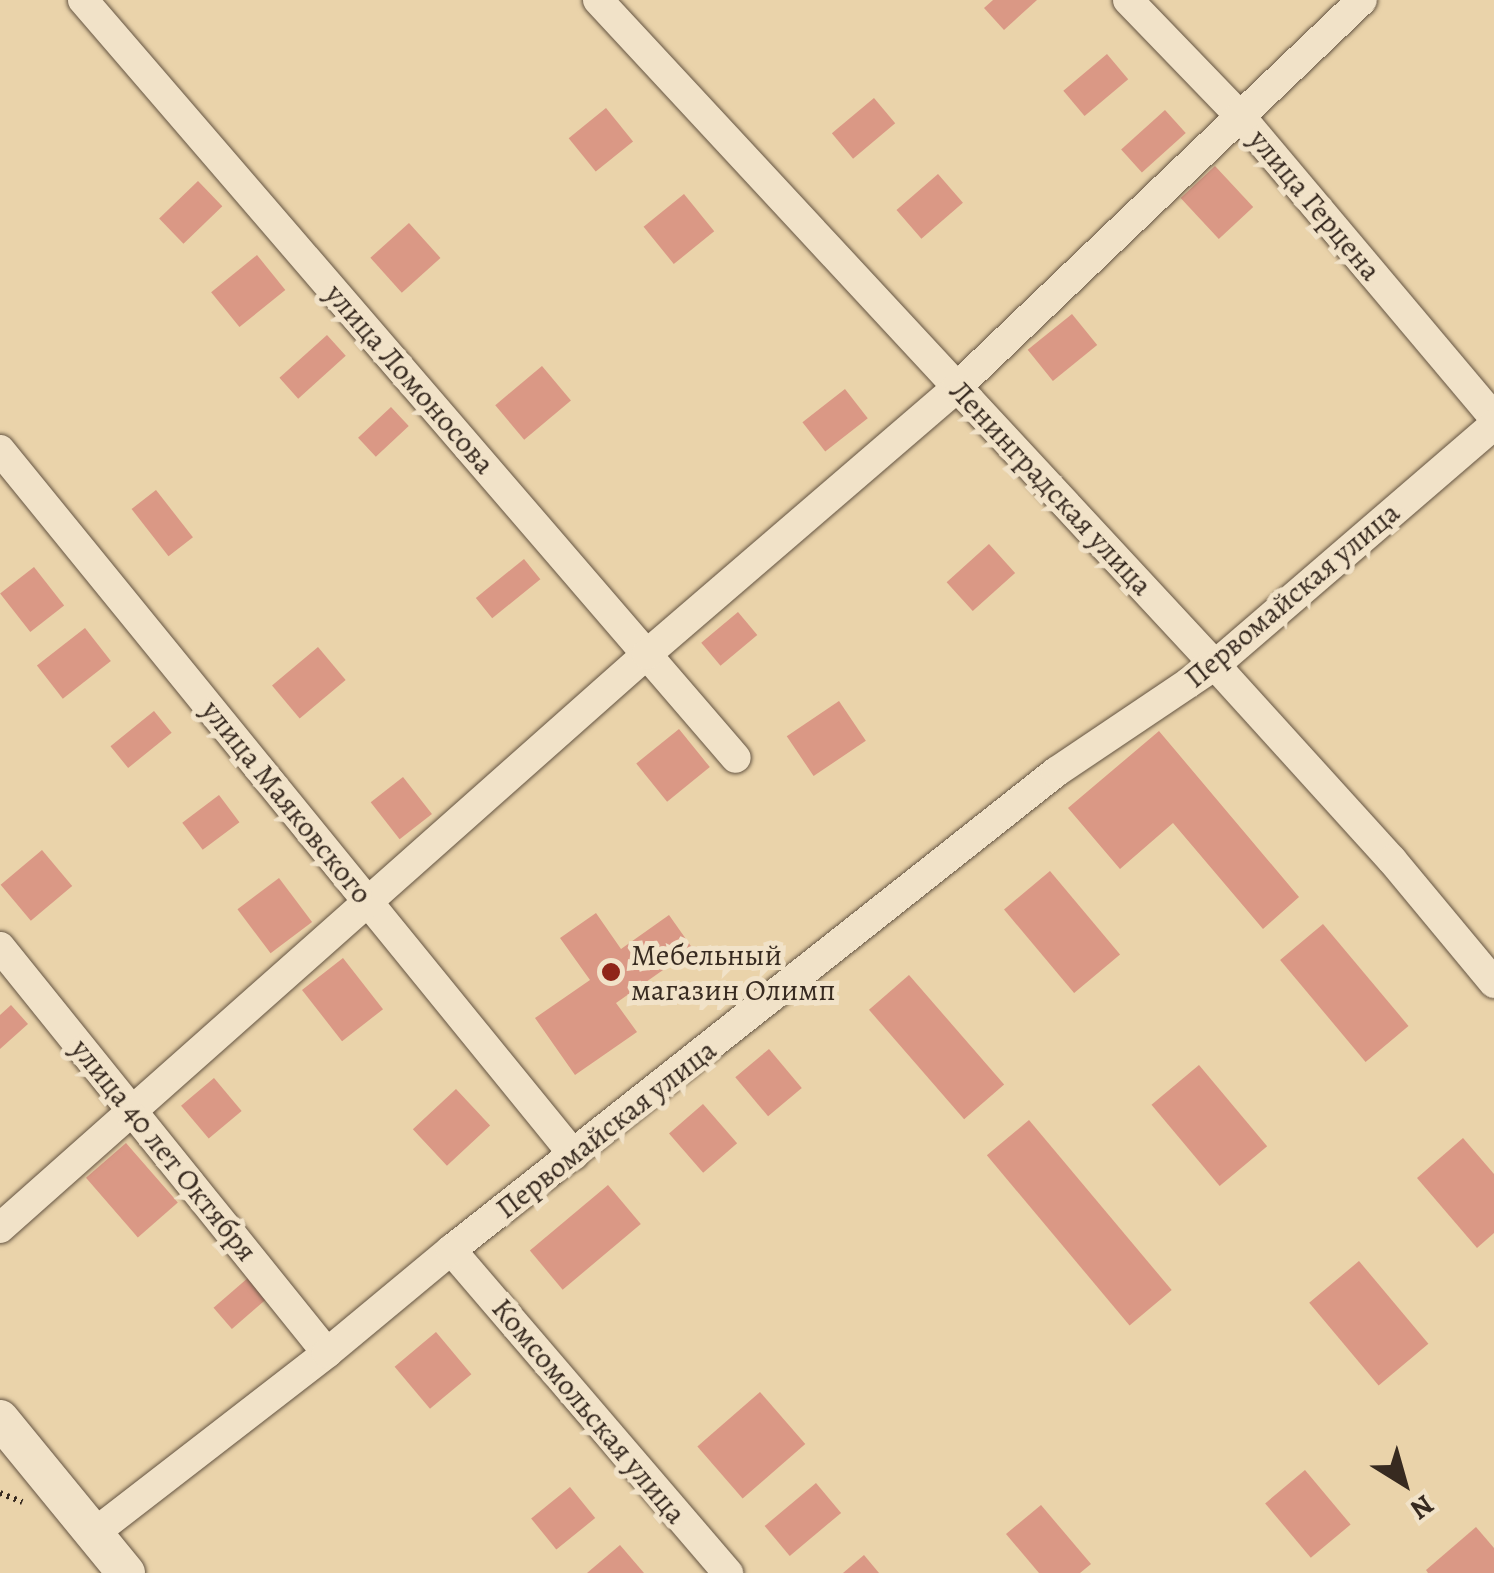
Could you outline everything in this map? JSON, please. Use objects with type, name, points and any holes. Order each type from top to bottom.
[{"type":"street","name":"улица Ломоносова","points":[[83,0],[736,758]]},
{"type":"street","name":"Ленинградская улица","points":[[598,0],[1215,665],[1392,860],[1494,983]]},
{"type":"street","name":"улица Герцена","points":[[1128,0],[1240,116],[1494,421]]},
{"type":"street","points":[[0,1228],[647,654],[957,387],[1362,0]]},
{"type":"street","name":"Первомайская улица","points":[[93,1534],[328,1353],[451,1250],[1056,772],[1215,665],[1494,421]]},
{"type":"street","name":"улица Маяковского","points":[[0,450],[574,1155]]},
{"type":"street","name":"улица 40 лет Октября","points":[[0,947],[328,1353]]},
{"type":"street","name":"Комсомольская улица","points":[[451,1250],[728,1573]]},
{"type":"street","points":[[1,1421],[126,1573]]},
{"type":"building","points":[[993,0],[1037,0],[1004,30],[984,8]]},
{"type":"building","points":[[1107,54],[1128,79],[1085,116],[1063,91]]},
{"type":"building","points":[[874,98],[895,123],[853,159],[832,133]]},
{"type":"building","points":[[606,108],[633,141],[596,172],[569,138]]},
{"type":"building","points":[[1165,110],[1186,133],[1142,173],[1121,149]]},
{"type":"building","points":[[1215,166],[1253,207],[1219,239],[1181,198]]},
{"type":"building","points":[[938,174],[963,203],[921,239],[896,210]]},
{"type":"building","points":[[198,181],[222,206],[183,244],[159,219]]},
{"type":"building","points":[[684,194],[714,231],[674,264],[644,227]]},
{"type":"building","points":[[409,223],[440,258],[402,293],[370,258]]},
{"type":"building","points":[[257,255],[285,290],[239,327],[211,292]]},
{"type":"building","points":[[1072,314],[1097,345],[1053,381],[1028,350]]},
{"type":"building","points":[[327,335],[346,356],[298,399],[279,378]]},
{"type":"building","points":[[542,366],[571,400],[524,440],[495,405]]},
{"type":"building","points":[[845,389],[868,418],[825,451],[802,422]]},
{"type":"building","points":[[391,407],[409,426],[376,457],[358,438]]},
{"type":"building","points":[[156,490],[193,537],[169,556],[132,509]]},
{"type":"building","points":[[989,544],[1015,573],[973,611],[947,582]]},
{"type":"building","points":[[524,559],[540,579],[492,618],[476,598]]},
{"type":"building","points":[[34,567],[64,606],[30,632],[0,593]]},
{"type":"building","points":[[738,612],[757,635],[721,666],[701,643]]},
{"type":"building","points":[[85,628],[111,661],[63,699],[37,666]]},
{"type":"building","points":[[318,647],[346,680],[300,719],[272,686]]},
{"type":"building","points":[[839,701],[866,741],[814,776],[787,736]]},
{"type":"building","points":[[154,711],[172,733],[128,768],[110,746]]},
{"type":"building","points":[[679,729],[710,767],[667,802],[636,764]]},
{"type":"building","points":[[1159,731],[1299,897],[1263,929],[1173,823],[1120,869],[1068,808]]},
{"type":"building","points":[[403,777],[432,814],[400,839],[371,802]]},
{"type":"building","points":[[219,795],[239,822],[203,850],[182,823]]},
{"type":"building","points":[[42,850],[72,886],[31,921],[1,885]]},
{"type":"building","points":[[1050,871],[1120,954],[1074,993],[1004,910]]},
{"type":"building","points":[[279,878],[312,922],[271,953],[237,909]]},
{"type":"building","points":[[596,913],[621,949],[669,915],[693,949],[616,1003],[637,1032],[575,1075],[535,1018],[590,980],[560,938]]},
{"type":"building","points":[[1323,924],[1408,1026],[1366,1062],[1280,960]]},
{"type":"building","points":[[343,958],[383,1009],[342,1041],[302,990]]},
{"type":"building","points":[[909,975],[1004,1084],[964,1119],[869,1010]]},
{"type":"building","points":[[11,1005],[28,1024],[0,1049],[0,1015]]},
{"type":"building","points":[[769,1049],[802,1088],[768,1116],[735,1077]]},
{"type":"building","points":[[1199,1065],[1267,1146],[1220,1186],[1152,1105]]},
{"type":"building","points":[[214,1078],[242,1111],[209,1139],[181,1106]]},
{"type":"building","points":[[456,1089],[490,1126],[447,1166],[413,1129]]},
{"type":"building","points":[[703,1104],[737,1143],[703,1173],[669,1134]]},
{"type":"building","points":[[1029,1120],[1172,1290],[1130,1325],[987,1155]]},
{"type":"building","points":[[1463,1138],[1494,1174],[1494,1233],[1477,1248],[1417,1178]]},
{"type":"building","points":[[126,1143],[178,1203],[138,1237],[86,1178]]},
{"type":"building","points":[[608,1185],[641,1224],[563,1290],[530,1251]]},
{"type":"building","points":[[1359,1261],[1428,1344],[1379,1386],[1309,1303]]},
{"type":"building","points":[[249,1277],[267,1298],[232,1329],[214,1308]]},
{"type":"building","points":[[436,1332],[471,1374],[430,1409],[395,1367]]},
{"type":"building","points":[[760,1392],[805,1444],[743,1499],[697,1446]]},
{"type":"building","points":[[1305,1470],[1351,1524],[1311,1558],[1265,1503]]},
{"type":"building","points":[[816,1483],[841,1513],[790,1556],[765,1526]]},
{"type":"building","points":[[570,1487],[595,1518],[556,1550],[531,1518]]},
{"type":"building","points":[[1041,1505],[1091,1564],[1080,1573],[1039,1573],[1006,1534]]},
{"type":"building","points":[[1476,1527],[1494,1548],[1494,1573],[1428,1573],[1426,1570]]},
{"type":"building","points":[[620,1545],[644,1573],[587,1573]]},
{"type":"building","points":[[864,1555],[879,1573],[843,1573]]},
{"type":"place","name":"Мебельный магазин Олимп","points":[[611,972]]}]
